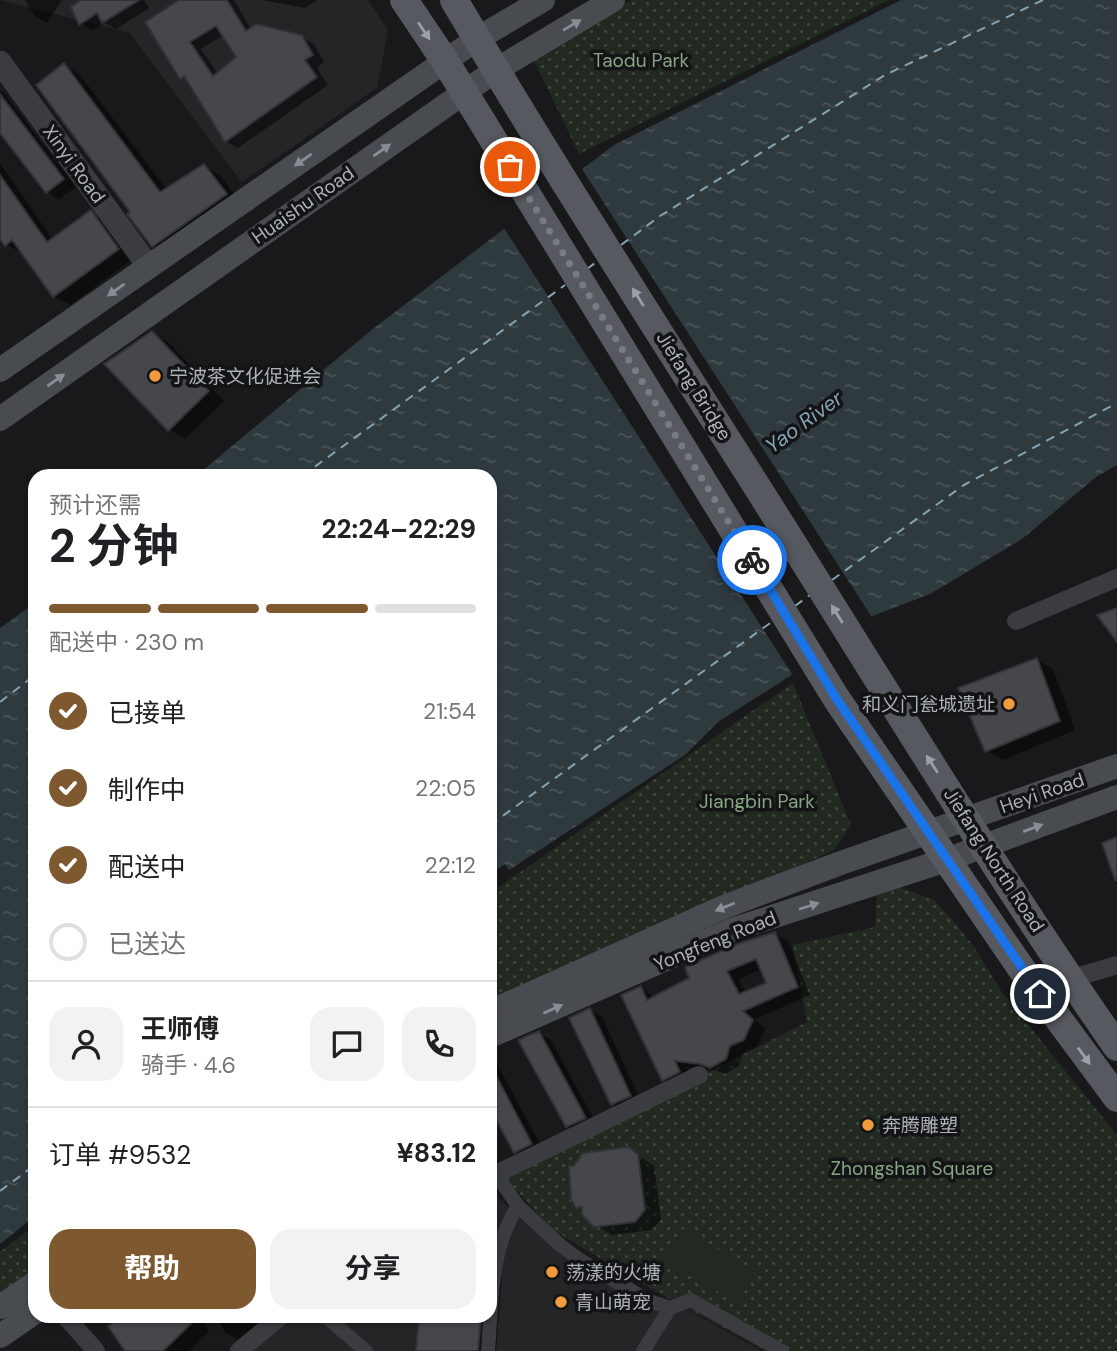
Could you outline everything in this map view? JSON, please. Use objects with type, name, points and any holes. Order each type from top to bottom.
[{"type":"main road","points":[[404,0],[464,93]]},
{"type":"main road","name":"Jiefang Bridge","points":[[454,0],[873,671]]},
{"type":"main road","name":"Huaishu Road","points":[[0,370],[477,39],[543,0]]},
{"type":"main road","name":"Huaishu Road","points":[[0,419],[496,70],[613,0]]},
{"type":"main road","name":"Jiefang North Road","points":[[464,93],[836,698],[1056,1017],[1117,1098]]},
{"type":"main road","name":"Jiefang North Road","points":[[873,671],[1070,979],[1117,1047]]},
{"type":"main road","name":"Heyi Road","points":[[927,833],[1117,766]]},
{"type":"main road","name":"Heyi Road","points":[[946,860],[1117,797]]},
{"type":"main road","name":"Yongfeng Road","points":[[497,1009],[724,907],[927,833]]},
{"type":"main road","name":"Yongfeng Road","points":[[497,1034],[732,930],[946,860]]},
{"type":"main road","points":[[0,1307],[28,1288]]},
{"type":"main road","points":[[0,1336],[28,1317]]},
{"type":"street","name":"Xinyi Road","points":[[0,62],[149,267]]},
{"type":"street","points":[[1016,621],[1117,578]]},
{"type":"street","points":[[1070,979],[1117,965]]},
{"type":"street","points":[[497,1170],[699,1074]]},
{"type":"street","points":[[497,1177],[518,1206],[560,1245],[647,1300],[670,1308]]},
{"type":"street","points":[[497,1257],[505,1230],[518,1206]]},
{"type":"street","points":[[643,1351],[670,1308],[691,1300],[782,1351]]},
{"type":"street","points":[[71,1323],[96,1351]]},
{"type":"street","points":[[239,1351],[273,1323]]},
{"type":"street","points":[[334,1323],[366,1351]]},
{"type":"street","points":[[488,1351],[491,1323]]},
{"type":"shaded area","points":[[0,0],[368,0],[388,30],[377,88],[242,182],[130,33]]},
{"type":"shaded area","points":[[497,1197],[565,1255],[626,1295],[684,1308],[762,1351],[243,1351],[277,1323],[497,1323]]},
{"type":"green space","name":"Taodu Park","points":[[631,0],[889,0],[579,154],[532,56]]},
{"type":"green space","name":"Jiangbin Park","points":[[793,683],[851,825],[834,850],[497,1004],[497,888]]},
{"type":"green space","name":"Zhongshan Square","points":[[902,888],[934,900],[954,922],[975,948],[1001,991],[1117,1135],[1117,1351],[766,1351],[648,1287],[550,1228],[504,1176],[807,1022],[793,945],[875,927],[877,889]]},
{"type":"green space","points":[[682,1229],[756,1271],[738,1303],[664,1262]]},
{"type":"green space","points":[[28,1230],[28,1284],[0,1303],[0,1252]]},
{"type":"water","name":"Yao River","points":[[901,0],[1117,0],[1117,465],[1096,477],[1022,539],[930,594],[846,626],[790,676],[718,722],[685,755],[509,870],[505,864],[497,869],[497,469],[204,469],[374,328],[614,145]]},
{"type":"water","points":[[28,608],[28,1222],[0,1244],[0,628]]},
{"type":"pier","points":[[580,166],[873,619],[848,629],[794,677],[502,225]]},
{"type":"building","points":[[81,0],[139,0],[102,23],[97,13],[79,25],[71,7]]},
{"type":"building","points":[[179,0],[227,0],[246,31],[256,24],[302,35],[313,55],[305,60],[317,77],[225,142],[184,76],[180,79],[145,22]],"holes":[[[216,26],[236,57],[213,76],[190,42]]]},
{"type":"building","points":[[64,63],[160,192],[204,164],[227,194],[152,247],[127,214],[130,212],[36,85]]},
{"type":"building","points":[[0,94],[64,179],[46,193],[0,133]]},
{"type":"building","points":[[0,175],[47,242],[91,210],[119,249],[53,297],[12,240],[5,246],[0,239]]},
{"type":"building","name":"宁波茶文化促进会","points":[[152,331],[209,391],[168,431],[104,364]]},
{"type":"building","points":[[1117,608],[1117,642],[1097,615]]},
{"type":"building","name":"和义门瓮城遗址","points":[[1037,658],[1060,721],[985,752],[958,688]]},
{"type":"building","points":[[1117,837],[1117,880],[1115,880],[1102,843]]},
{"type":"building","points":[[775,932],[798,987],[743,1011],[753,1020],[744,1040],[730,1046],[726,1059],[710,1068],[675,1061],[680,1072],[662,1081],[621,995],[641,986],[647,1000],[689,978],[685,967],[737,944]],"holes":[[[756,959],[766,983],[739,994],[727,971]]]},
{"type":"building","points":[[590,1008],[631,1096],[611,1105],[569,1018]]},
{"type":"building","points":[[539,1031],[586,1118],[566,1127],[518,1040]]},
{"type":"building","points":[[497,1077],[532,1144],[514,1153],[497,1121]]},
{"type":"building","points":[[629,1147],[638,1155],[645,1210],[635,1222],[594,1227],[582,1215],[582,1207],[576,1208],[571,1199],[569,1166],[574,1166],[583,1153]]},
{"type":"building","points":[[112,1323],[192,1323],[163,1351],[125,1351],[108,1326]]},
{"type":"building","points":[[418,1323],[480,1323],[478,1351],[416,1351]]},
{"type":"ferry route","points":[[621,245],[660,216],[885,75],[1043,0]]},
{"type":"ferry route","points":[[587,269],[599,260]]},
{"type":"ferry route","points":[[312,469],[565,285]]},
{"type":"ferry route","points":[[832,580],[964,485],[1117,403]]},
{"type":"ferry route","points":[[795,606],[810,595]]},
{"type":"ferry route","points":[[497,820],[773,621]]},
{"type":"ferry route","points":[[0,702],[28,680]]},
{"type":"ferry route","points":[[0,1191],[28,1170]]},
{"type":"way so far","points":[[510,167],[752,560]]},
{"type":"place","name":"宁波茶文化促进会","points":[[155,376]]},
{"type":"place","name":"和义门瓮城遗址","points":[[1009,704]]},
{"type":"place","name":"奔腾雕塑","points":[[868,1125]]},
{"type":"place","name":"荡漾的火塘","points":[[552,1272]]},
{"type":"place","name":"青山萌宠","points":[[561,1302]]},
{"type":"route","points":[[752,560],[836,698],[1040,994]]}]
